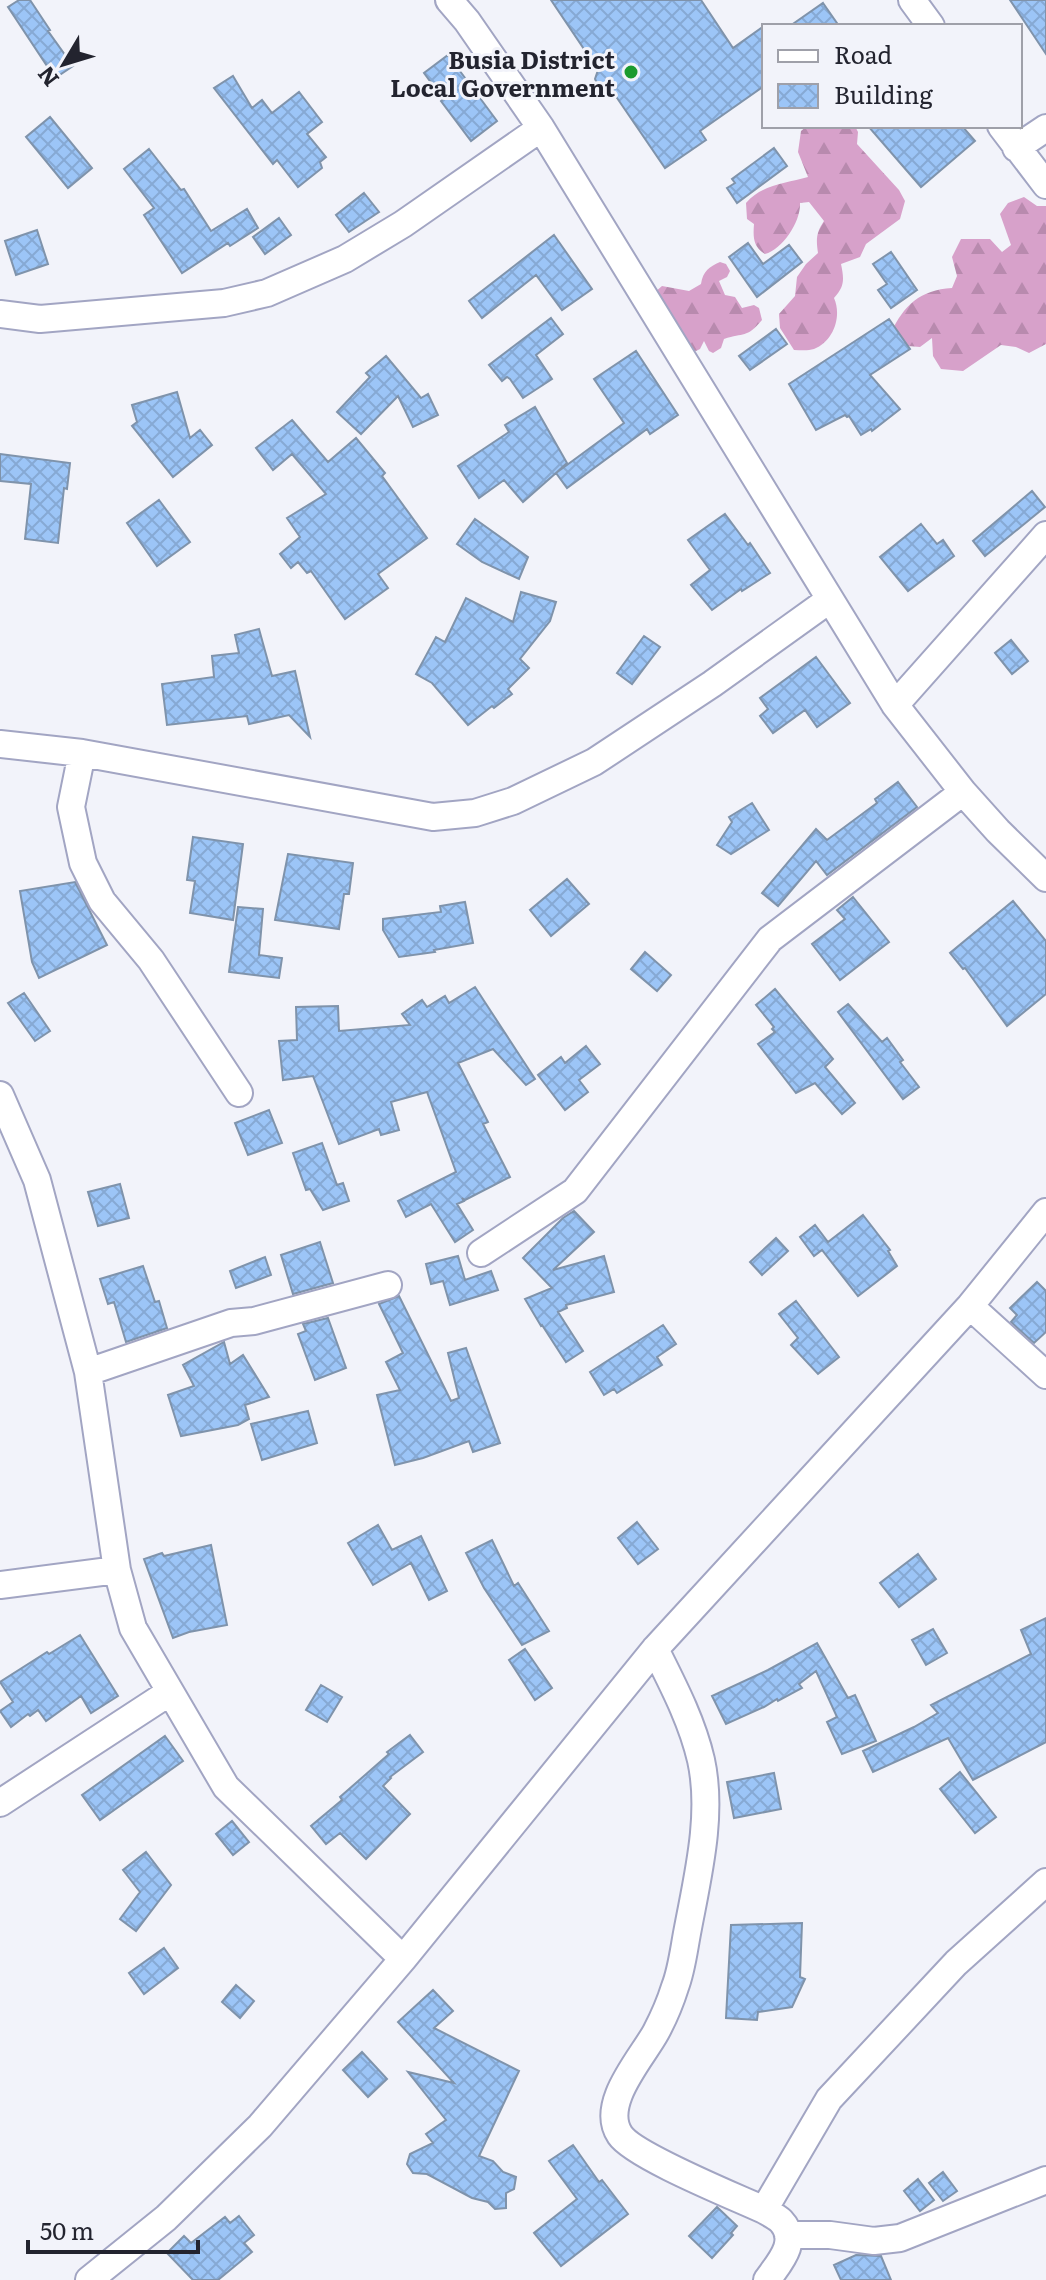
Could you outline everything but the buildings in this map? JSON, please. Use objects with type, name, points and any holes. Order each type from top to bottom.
[{"type":"street","points":[[449,0],[541,128],[895,705],[963,792],[1046,878]]},
{"type":"street","points":[[912,0],[930,24]]},
{"type":"street","points":[[0,314],[40,319],[224,303],[267,293],[345,259],[403,224],[541,128]]},
{"type":"street","points":[[1002,128],[1046,185]]},
{"type":"street","points":[[1016,148],[1046,128]]},
{"type":"street","points":[[895,705],[1046,535]]},
{"type":"street","points":[[0,744],[82,753],[433,817],[475,813],[513,801],[594,762],[712,684],[829,600]]},
{"type":"street","points":[[82,753],[71,807],[83,863],[102,901],[151,960],[239,1093]]},
{"type":"street","points":[[481,1253],[575,1191],[770,939],[963,792]]},
{"type":"street","points":[[0,1095],[37,1180],[88,1372],[117,1570],[133,1628],[226,1787],[403,1959]]},
{"type":"street","points":[[89,2280],[166,2218],[260,2126],[403,1959],[655,1649],[970,1306],[1046,1212]]},
{"type":"street","points":[[88,1372],[231,1323],[254,1321],[388,1285]]},
{"type":"street","points":[[970,1306],[1046,1375]]},
{"type":"street","points":[[0,1585],[117,1570]]},
{"type":"street","points":[[655,1649],[687,1715],[701,1759],[706,1786],[703,1832],[679,1979],[655,2034],[617,2098],[614,2114],[620,2135],[643,2154],[764,2210],[781,2221],[789,2245],[767,2280]]},
{"type":"street","points":[[0,1803],[170,1692]]},
{"type":"street","points":[[764,2210],[829,2099],[956,1963],[1046,1882]]},
{"type":"street","points":[[788,2235],[830,2235],[874,2241],[900,2238],[1046,2180]]},
{"type":"green space","points":[[805,128],[856,128],[857,144],[899,190],[905,201],[900,219],[866,244],[860,257],[841,264],[843,282],[834,298],[836,320],[827,340],[814,349],[794,350],[780,328],[779,314],[795,296],[797,277],[818,253],[817,236],[824,221],[809,202],[800,203],[790,233],[765,254],[755,241],[754,224],[747,219],[746,203],[766,188],[808,177],[798,152],[801,131]]},
{"type":"green space","points":[[1024,197],[1037,206],[1046,206],[1046,344],[1029,353],[1001,345],[963,371],[941,369],[933,356],[932,338],[920,347],[896,345],[891,333],[908,307],[931,292],[952,288],[957,276],[952,257],[961,239],[990,239],[1002,252],[1011,245],[1000,214],[1008,203]]},
{"type":"green space","points":[[720,262],[726,264],[730,271],[727,277],[719,281],[725,295],[735,297],[742,308],[754,305],[759,308],[762,320],[748,333],[724,339],[721,348],[713,353],[704,341],[696,351],[687,348],[655,292],[662,286],[689,291],[701,284],[707,270]]},
{"type":"place","name":"Busia District Local Government","points":[[631,72]]}]
